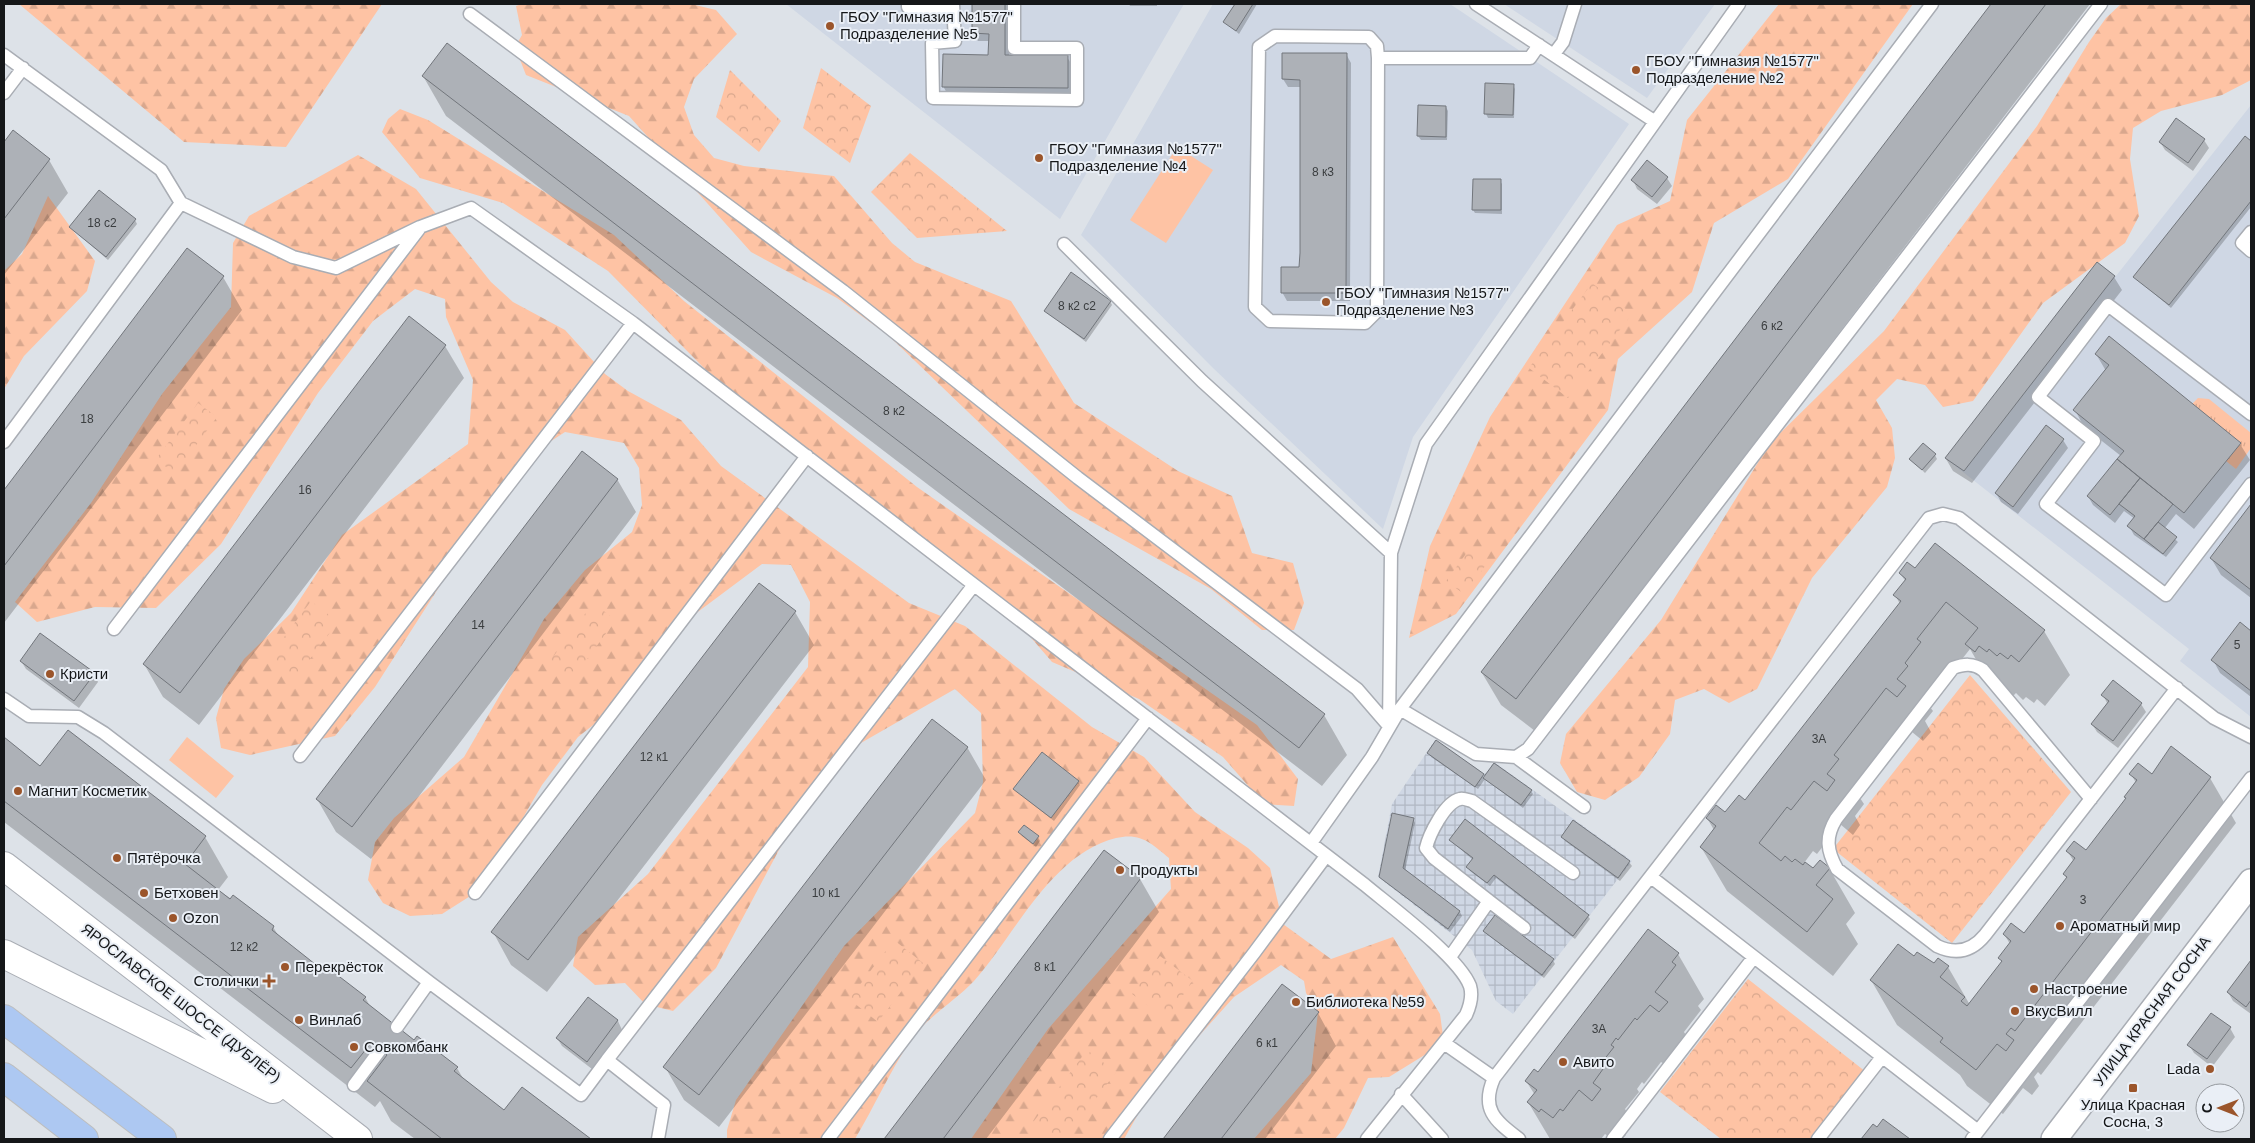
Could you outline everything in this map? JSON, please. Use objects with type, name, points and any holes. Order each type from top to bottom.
[{"type":"main road","points":[[4,1019],[162,1139]]},
{"type":"main road","points":[[4,1077],[84,1139]]},
{"type":"street","name":"ЯРОСЛАВСКОЕ ШОССЕ (ДУБЛЁР)","points":[[4,866],[358,1139]]},
{"type":"street","name":"УЛИЦА КРАСНАЯ СОСНА","points":[[2054,1139],[2248,893]]},
{"type":"street","points":[[4,954],[330,1118]]},
{"type":"lane","points":[[908,4],[908,7],[953,6],[955,42],[932,43],[934,98],[1077,100],[1077,48],[1014,48],[1014,4]]},
{"type":"lane","points":[[1476,4],[1654,121]]},
{"type":"lane","points":[[1554,54],[1563,42],[1575,4]]},
{"type":"lane","points":[[1389,726],[1391,553],[1426,444],[1739,4]]},
{"type":"lane","points":[[1312,843],[1372,757],[1400,709],[1932,4]]},
{"type":"lane","points":[[1516,757],[1528,749],[2101,4]]},
{"type":"lane","points":[[470,14],[843,291],[1078,478],[1349,682],[1389,726]]},
{"type":"lane","points":[[1275,36],[1369,37],[1377,46],[1378,58],[1377,311],[1364,323],[1270,321],[1255,306],[1259,48],[1275,36]]},
{"type":"lane","points":[[1378,58],[1530,58],[1539,45]]},
{"type":"lane","points":[[4,55],[161,170],[181,202],[293,257],[336,268],[420,227],[471,208],[633,323],[973,586],[1312,843],[1450,957],[1470,986],[1471,1005],[1466,1015],[1401,1094],[1367,1139]]},
{"type":"lane","points":[[4,93],[23,68]]},
{"type":"lane","points":[[4,442],[181,202]]},
{"type":"lane","points":[[114,629],[420,227]]},
{"type":"lane","points":[[2251,232],[2242,244],[2251,251]]},
{"type":"lane","points":[[1064,244],[1202,381],[1391,553]]},
{"type":"lane","points":[[2251,414],[2108,305],[2038,397],[2094,441],[2046,504],[2166,595],[2251,484]]},
{"type":"lane","points":[[300,756],[633,323]]},
{"type":"lane","points":[[475,893],[807,456]]},
{"type":"lane","points":[[1519,1139],[1500,1124],[1488,1105],[1489,1090],[1494,1078],[1929,518],[1936,515],[1951,514],[1959,518],[2221,722],[2251,737]]},
{"type":"lane","points":[[4,699],[29,716],[78,717],[104,733],[429,982],[581,1095],[973,586]]},
{"type":"lane","points":[[2091,798],[1983,670],[1973,665],[1961,665],[1953,668],[1836,819],[1828,837],[1830,856],[1837,869],[1937,946],[1945,950],[1961,951],[1978,943],[2177,688]]},
{"type":"lane","points":[[1400,709],[1476,754],[1516,757],[1584,807]]},
{"type":"lane","points":[[828,1139],[1148,718]]},
{"type":"lane","points":[[1651,877],[1882,1057],[1975,1135],[2251,778]]},
{"type":"lane","points":[[1524,928],[1434,858],[1426,848],[1429,836],[1450,804],[1460,799],[1472,800],[1573,873]]},
{"type":"lane","points":[[1110,1139],[1254,953],[1326,856]]},
{"type":"lane","points":[[1450,957],[1489,901]]},
{"type":"lane","points":[[1613,1139],[1754,957]]},
{"type":"lane","points":[[397,1027],[429,982]]},
{"type":"lane","points":[[1444,1042],[1494,1078]]},
{"type":"lane","points":[[354,1086],[380,1050]]},
{"type":"lane","points":[[1818,1139],[1882,1057]]},
{"type":"lane","points":[[607,1060],[664,1105],[658,1139]]},
{"type":"lane","points":[[1401,1094],[1442,1139]]},
{"type":"shaded area","name":"ГБОУ \"Гимназия №1577\" Подразделение №4","points":[[786,4],[1184,4],[1060,219]]},
{"type":"shaded area","name":"ГБОУ \"Гимназия №1577\" Подразделение №3","points":[[1213,4],[1450,4],[1629,124],[1413,437],[1383,529],[1213,368],[1081,235]]},
{"type":"shaded area","name":"ГБОУ \"Гимназия №1577\" Подразделение №2","points":[[1504,4],[1715,4],[1647,98]]},
{"type":"shaded area","points":[[2251,105],[2251,717],[2180,661],[2189,649],[1945,458],[2097,262],[2116,276]]},
{"type":"shaded area","points":[[1435,740],[1485,774],[1494,762],[1632,861],[1513,1014],[1496,1001],[1472,950],[1378,877],[1392,804]]},
{"type":"green space","points":[[19,4],[382,4],[286,147],[184,142]]},
{"type":"green space","points":[[522,4],[691,4],[716,10],[737,34],[694,79],[684,107],[694,135],[714,158],[744,166],[834,176],[892,243],[915,262],[1011,301],[1074,403],[1178,471],[1232,496],[1252,553],[1293,563],[1304,603],[1294,630],[1262,630],[1211,589],[1069,509],[889,336],[837,298],[751,252],[629,116],[526,75],[515,47],[522,35],[516,6]]},
{"type":"green space","points":[[1779,4],[1913,4],[1788,179],[1714,223],[1692,292],[1618,359],[1608,410],[1456,614],[1409,638],[1430,546],[1490,417],[1617,225],[1670,201],[1687,120]]},
{"type":"green space","points":[[2121,4],[2251,4],[2251,80],[2222,95],[2161,111],[2133,128],[2130,159],[2139,216],[2125,243],[2043,303],[1973,401],[1943,407],[1925,385],[1897,379],[1876,400],[1892,428],[1895,458],[1887,487],[1812,578],[1757,689],[1729,703],[1704,689],[1675,700],[1670,734],[1639,777],[1605,800],[1577,792],[1560,763],[1566,734],[1661,620],[1770,443],[1884,331],[2037,126],[2106,18]]},
{"type":"green space","points":[[821,68],[871,106],[850,163],[803,128]]},
{"type":"green space","points":[[730,70],[781,121],[759,152],[716,117]]},
{"type":"green space","points":[[400,109],[428,120],[614,235],[684,301],[917,487],[1257,725],[1298,779],[1294,806],[1264,804],[1223,757],[1139,699],[1052,662],[989,589],[807,457],[782,447],[608,271],[503,203],[420,178],[382,132],[388,119]]},
{"type":"green space","points":[[1177,147],[1213,170],[1166,243],[1130,220]]},
{"type":"green space","points":[[910,153],[1007,231],[917,238],[871,192]]},
{"type":"green space","points":[[358,155],[416,189],[491,282],[513,302],[565,330],[605,374],[628,391],[681,420],[721,466],[909,603],[965,626],[1092,727],[1144,757],[1195,812],[1248,848],[1270,868],[1283,924],[1331,959],[1393,937],[1440,1014],[1444,1043],[1389,1077],[1368,1078],[1344,1128],[1335,1139],[1254,1139],[1311,1073],[1318,1012],[1306,993],[1304,981],[1281,965],[1234,997],[1154,1086],[1124,1139],[971,1139],[1048,1029],[1171,889],[1169,858],[1146,840],[1132,837],[1116,838],[1093,847],[1072,861],[1053,878],[974,981],[917,1032],[896,1064],[855,1139],[727,1139],[727,1130],[736,1100],[844,946],[975,813],[983,782],[981,713],[955,689],[840,755],[818,777],[716,968],[673,1011],[645,1004],[625,983],[595,985],[573,966],[578,937],[648,874],[808,667],[810,602],[791,565],[762,564],[691,617],[616,707],[578,737],[542,785],[492,871],[475,893],[442,914],[410,916],[383,903],[368,880],[375,842],[394,818],[464,757],[544,619],[585,570],[632,532],[642,505],[639,468],[624,443],[565,432],[542,447],[484,517],[375,687],[335,736],[250,755],[221,748],[216,718],[224,689],[244,659],[291,613],[342,535],[468,444],[473,380],[446,317],[445,299],[415,289],[373,321],[318,393],[221,544],[156,608],[95,607],[37,622],[15,602],[91,503],[162,394],[231,307],[233,243],[249,216]]},
{"type":"green space","points":[[48,196],[95,261],[87,291],[24,356],[4,389],[4,271],[22,254]]},
{"type":"green space","points":[[1592,283],[1632,314],[1568,398],[1529,368]]},
{"type":"green space","points":[[2198,398],[2209,399],[2251,433],[2251,448],[2236,469],[2226,461],[2241,443],[2192,404]]},
{"type":"green space","points":[[198,403],[217,417],[175,474],[156,459]]},
{"type":"green space","points":[[1471,547],[1489,561],[1464,594],[1446,581]]},
{"type":"green space","points":[[311,601],[338,622],[294,680],[267,660]]},
{"type":"green space","points":[[593,603],[616,620],[570,682],[547,665]]},
{"type":"green space","points":[[1970,675],[2071,792],[1952,943],[1833,849]]},
{"type":"green space","points":[[187,737],[234,776],[216,798],[169,760]]},
{"type":"green space","points":[[894,940],[923,963],[878,1022],[849,999]]},
{"type":"green space","points":[[1160,956],[1193,981],[1166,1019],[1132,994]]},
{"type":"green space","points":[[1748,979],[1866,1072],[1813,1139],[1721,1139],[1660,1092]]},
{"type":"green space","points":[[1087,1050],[1116,1072],[1066,1139],[1049,1139],[1031,1125]]},
{"type":"building","points":[[972,4],[1005,4],[1005,55],[1068,55],[1068,88],[942,87],[943,54],[988,55],[989,34],[972,33]]},
{"type":"building","points":[[1235,4],[1253,4],[1236,31],[1223,22]]},
{"type":"building","points":[[1991,4],[2046,4],[1516,699],[1481,672]]},
{"type":"building","points":[[447,43],[1325,714],[1299,748],[422,76]]},
{"type":"building","points":[[1282,53],[1347,53],[1346,293],[1281,293],[1281,267],[1299,267],[1300,253],[1300,80],[1282,79]]},
{"type":"building","points":[[1485,83],[1514,84],[1513,115],[1484,114]]},
{"type":"building","points":[[1418,105],[1446,106],[1446,137],[1417,136]]},
{"type":"building","points":[[2176,118],[2205,139],[2188,163],[2159,142]]},
{"type":"building","points":[[13,130],[50,159],[4,219],[4,142]]},
{"type":"building","points":[[2245,136],[2251,141],[2251,201],[2169,305],[2133,277]]},
{"type":"building","points":[[1647,160],[1668,177],[1652,197],[1631,180]]},
{"type":"building","points":[[1473,179],[1501,179],[1501,210],[1472,210]]},
{"type":"building","points":[[99,190],[136,219],[106,257],[69,227]]},
{"type":"building","points":[[187,248],[224,276],[4,566],[4,490]]},
{"type":"building","points":[[2097,262],[2115,276],[1964,471],[1945,458]]},
{"type":"building","points":[[1071,272],[1111,301],[1084,339],[1044,311]]},
{"type":"building","points":[[409,316],[446,345],[180,693],[143,664]]},
{"type":"building","points":[[2109,336],[2241,443],[2184,513],[2117,459],[2124,451],[2073,410],[2109,365],[2095,354]]},
{"type":"building","points":[[2046,425],[2064,439],[2013,507],[1995,493]]},
{"type":"building","points":[[1923,443],[1936,454],[1922,470],[1909,459]]},
{"type":"building","points":[[582,451],[618,479],[352,827],[316,799]]},
{"type":"building","points":[[2117,459],[2140,478],[2110,515],[2087,496]]},
{"type":"building","points":[[2140,478],[2173,504],[2144,539],[2127,526],[2135,516],[2119,504]]},
{"type":"building","points":[[2251,504],[2251,590],[2210,558]]},
{"type":"building","points":[[2158,522],[2177,537],[2163,554],[2144,539]]},
{"type":"building","points":[[1935,543],[2045,630],[2019,662],[2011,655],[2008,659],[2000,653],[1997,656],[1989,649],[1987,652],[1979,646],[1975,652],[1965,644],[1978,628],[1946,602],[1917,639],[1921,642],[1905,663],[1908,666],[1897,679],[1906,686],[1897,697],[1886,688],[1834,755],[1839,759],[1827,774],[1835,780],[1827,791],[1814,781],[1791,810],[1787,807],[1759,843],[1781,861],[1785,856],[1792,862],[1795,859],[1803,865],[1805,862],[1813,868],[1820,860],[1830,868],[1816,885],[1833,899],[1807,932],[1700,847],[1716,826],[1706,818],[1716,805],[1725,812],[1739,795],[1745,800],[1901,601],[1893,595],[1906,579],[1899,573],[1907,562],[1915,568]]},
{"type":"building","points":[[759,583],[796,611],[528,960],[491,932]]},
{"type":"building","points":[[2240,622],[2251,631],[2251,691],[2211,660]]},
{"type":"building","points":[[40,633],[95,673],[74,701],[20,661]]},
{"type":"building","points":[[2113,680],[2142,703],[2113,741],[2091,724],[2109,701],[2101,695]]},
{"type":"building","points":[[932,719],[968,747],[699,1095],[663,1067]]},
{"type":"building","points":[[68,730],[206,836],[185,864],[230,899],[233,895],[274,926],[272,930],[320,968],[323,964],[366,997],[363,1000],[414,1040],[417,1036],[458,1067],[454,1071],[504,1110],[522,1087],[591,1139],[442,1139],[367,1081],[387,1055],[371,1043],[351,1068],[4,801],[4,737],[40,766]]},
{"type":"building","points":[[1436,740],[1484,774],[1475,787],[1427,753]]},
{"type":"building","points":[[2171,746],[2211,777],[2015,1031],[2011,1028],[2006,1034],[2014,1040],[2006,1051],[1997,1044],[1976,1070],[1940,1042],[1943,1038],[1870,980],[1898,944],[1914,956],[1917,952],[1934,963],[1938,958],[1949,966],[1940,977],[1965,997],[1961,1001],[1967,1006],[2002,961],[1998,958],[2011,941],[2003,934],[2011,923],[2024,933],[2067,877],[2063,874],[2075,858],[2066,851],[2074,841],[2086,850],[2126,798],[2124,797],[2137,780],[2129,774],[2138,763],[2152,774]]},
{"type":"building","points":[[1042,752],[1079,781],[1051,818],[1013,789]]},
{"type":"building","points":[[1494,763],[1532,790],[1521,805],[1483,778]]},
{"type":"building","points":[[1392,813],[1414,818],[1403,868],[1460,911],[1448,929],[1379,877]]},
{"type":"building","points":[[1465,819],[1589,915],[1573,936],[1494,875],[1487,883],[1466,867],[1473,858],[1449,840]]},
{"type":"building","points":[[1573,820],[1630,861],[1618,878],[1561,837]]},
{"type":"building","points":[[1024,825],[1039,836],[1033,844],[1018,832]]},
{"type":"building","points":[[1104,850],[1141,878],[943,1139],[884,1139]]},
{"type":"building","points":[[1495,915],[1554,959],[1542,975],[1483,931]]},
{"type":"building","points":[[1648,929],[1679,953],[1672,962],[1676,965],[1655,992],[1668,1002],[1659,1012],[1650,1005],[1637,1020],[1635,1018],[1618,1040],[1616,1038],[1611,1045],[1614,1047],[1599,1066],[1603,1069],[1593,1083],[1601,1089],[1592,1101],[1579,1090],[1563,1111],[1560,1109],[1553,1118],[1541,1109],[1539,1112],[1527,1102],[1537,1090],[1525,1081],[1534,1069],[1538,1072]]},
{"type":"building","points":[[2251,960],[2251,1000],[2246,1007],[2227,992]]},
{"type":"building","points":[[1282,984],[1319,1012],[1221,1139],[1163,1139]]},
{"type":"building","points":[[588,997],[618,1020],[587,1062],[556,1038]]},
{"type":"building","points":[[2211,1013],[2231,1027],[2207,1059],[2187,1045]]},
{"type":"building","points":[[1883,1119],[1910,1139],[1861,1139],[1873,1124],[1877,1127]]},
{"type":"place","name":"ГБОУ \"Гимназия №1577\" Подразделение №5","points":[[830,26]]},
{"type":"place","name":"ГБОУ \"Гимназия №1577\" Подразделение №2","points":[[1636,70]]},
{"type":"place","name":"ГБОУ \"Гимназия №1577\" Подразделение №4","points":[[1039,158]]},
{"type":"place","name":"ГБОУ \"Гимназия №1577\" Подразделение №3","points":[[1326,302]]},
{"type":"place","name":"Кристи","points":[[50,674]]},
{"type":"place","name":"Магнит Косметик","points":[[18,791]]},
{"type":"place","name":"Пятёрочка","points":[[117,858]]},
{"type":"place","name":"Продукты","points":[[1120,870]]},
{"type":"place","name":"Бетховен","points":[[144,893]]},
{"type":"place","name":"Ozon","points":[[173,918]]},
{"type":"place","name":"Ароматный мир","points":[[2060,926]]},
{"type":"place","name":"Перекрёсток","points":[[285,967]]},
{"type":"place","name":"Столички","points":[[269,981]]},
{"type":"place","name":"Настроение","points":[[2034,989]]},
{"type":"place","name":"Библиотека №59","points":[[1296,1002]]},
{"type":"place","name":"ВкусВилл","points":[[2015,1011]]},
{"type":"place","name":"Винлаб","points":[[299,1020]]},
{"type":"place","name":"Совкомбанк","points":[[354,1047]]},
{"type":"place","name":"Авито","points":[[1563,1062]]},
{"type":"place","name":"Lada","points":[[2210,1069]]},
{"type":"place","name":"Улица Красная Сосна, 3","points":[[2133,1088]]}]
